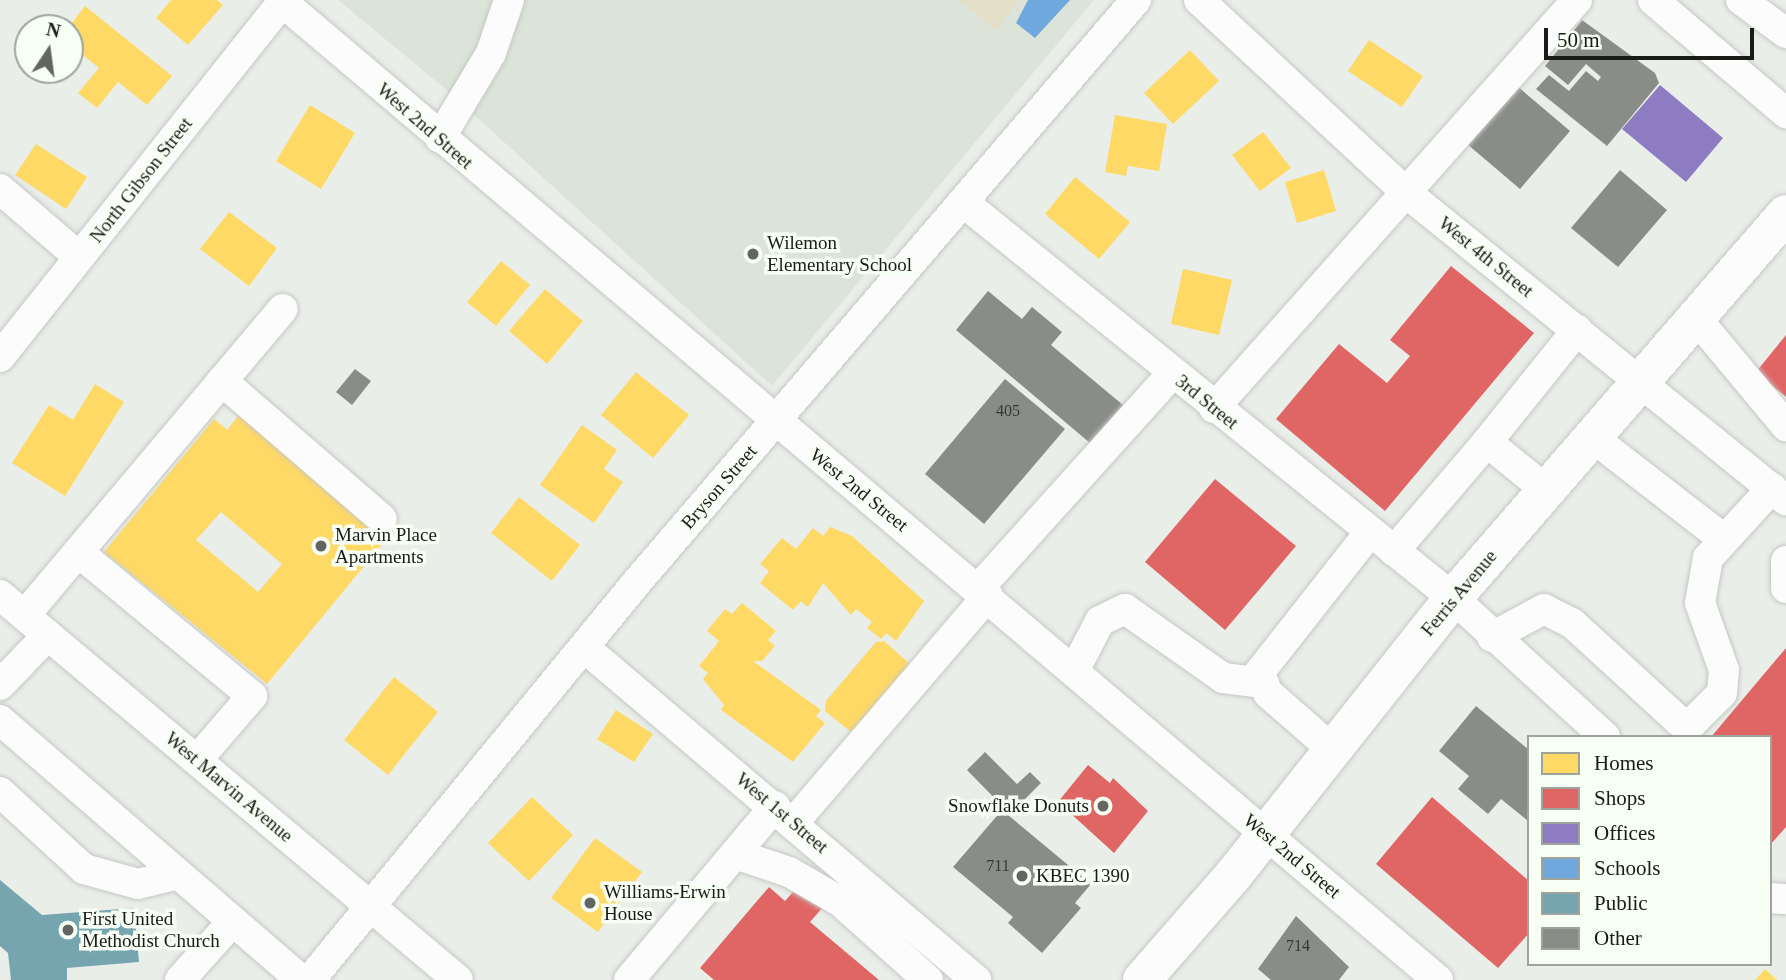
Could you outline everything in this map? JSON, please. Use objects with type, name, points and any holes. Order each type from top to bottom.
[{"type":"main road","name":"Ferris Avenue","points":[[1142,980],[1266,834],[1453,598],[1786,214]]},
{"type":"street","points":[[440,138],[491,53],[509,0]]},
{"type":"street","name":"Bryson Street","points":[[310,980],[775,422],[1136,0]]},
{"type":"street","name":"West 4th Street","points":[[1199,0],[1409,194],[1779,494]]},
{"type":"street","points":[[1214,408],[1409,194],[1577,0]]},
{"type":"street","points":[[1653,0],[1786,113]]},
{"type":"street","points":[[1741,0],[1786,33]]},
{"type":"street","name":"West 2nd Street","points":[[281,1],[775,422],[984,592],[1438,980]]},
{"type":"street","name":"North Gibson Street","points":[[0,357],[281,1]]},
{"type":"street","points":[[0,189],[79,257]]},
{"type":"street","name":"3rd Street","points":[[963,202],[1214,408],[1453,598],[1492,637],[1603,735]]},
{"type":"street","points":[[25,615],[283,309]]},
{"type":"street","points":[[1696,318],[1786,426]]},
{"type":"street","points":[[1394,551],[1487,442],[1577,330]]},
{"type":"street","points":[[638,977],[735,854],[785,814],[984,592],[1172,374]]},
{"type":"street","points":[[222,381],[383,519]]},
{"type":"street","points":[[1592,437],[1721,538]]},
{"type":"street","points":[[1487,442],[1546,491]]},
{"type":"street","points":[[1492,637],[1544,609],[1572,623],[1688,730],[1722,693],[1724,670],[1700,603],[1708,558],[1721,538],[1779,494]]},
{"type":"street","points":[[1333,750],[1264,683],[1259,673],[1370,532]]},
{"type":"street","points":[[78,552],[252,696],[197,760]]},
{"type":"street","points":[[1786,561],[1786,588]]},
{"type":"street","name":"West Marvin Avenue","points":[[0,595],[458,980]]},
{"type":"street","points":[[1075,669],[1100,621],[1125,610],[1223,678],[1264,683]]},
{"type":"street","points":[[0,685],[48,635]]},
{"type":"street","name":"West 1st Street","points":[[586,649],[785,814],[976,980]]},
{"type":"street","points":[[0,720],[301,980]]},
{"type":"street","points":[[0,792],[84,869],[138,884],[178,874]]},
{"type":"street","points":[[735,854],[789,872],[841,902],[928,980]]},
{"type":"street","points":[[180,980],[233,921]]},
{"type":"shaded area","name":"Wilemon Elementary School","points":[[338,0],[1094,0],[772,386],[449,92]]},
{"type":"shaded area","points":[[959,0],[1021,0],[995,31]]},
{"type":"building: Homes","points":[[171,0],[217,0],[223,5],[188,45],[156,18]]},
{"type":"building: Homes","points":[[85,6],[172,76],[147,105],[118,82],[97,108],[78,93],[99,68],[84,56],[84,14],[79,14]]},
{"type":"building: Homes","points":[[1369,40],[1423,76],[1402,107],[1348,71]]},
{"type":"building: Homes","points":[[1190,50],[1219,81],[1173,124],[1144,93]]},
{"type":"building: Homes","points":[[310,105],[355,133],[321,189],[276,161]]},
{"type":"building: Homes","points":[[1115,115],[1167,124],[1159,171],[1128,166],[1126,176],[1105,172]]},
{"type":"building: Homes","points":[[1263,132],[1291,168],[1260,191],[1232,155]]},
{"type":"building: Homes","points":[[36,144],[87,177],[66,209],[15,175]]},
{"type":"building: Homes","points":[[1324,170],[1336,211],[1297,223],[1285,182]]},
{"type":"building: Homes","points":[[1075,177],[1130,222],[1099,259],[1045,214]]},
{"type":"building: Homes","points":[[229,212],[277,248],[249,286],[200,249]]},
{"type":"building: Homes","points":[[501,261],[530,285],[496,326],[467,302]]},
{"type":"building: Homes","points":[[1183,269],[1232,280],[1219,335],[1171,324]]},
{"type":"building: Homes","points":[[545,289],[583,321],[547,364],[509,331]]},
{"type":"building: Homes","points":[[636,372],[689,415],[653,458],[601,415]]},
{"type":"building: Homes","points":[[95,384],[124,402],[65,496],[12,463],[49,405],[73,420]]},
{"type":"building: Homes","name":"Marvin Place Apartments","points":[[243,410],[393,531],[267,684],[104,552],[214,419],[227,430]],"holes":[[[221,512],[282,564],[258,592],[196,540]]]},
{"type":"building: Homes","points":[[582,425],[617,450],[604,469],[623,482],[594,523],[540,485]]},
{"type":"building: Homes","points":[[519,497],[580,545],[552,581],[491,533]]},
{"type":"building: Homes","points":[[830,527],[852,536],[924,601],[896,641],[886,633],[881,639],[867,628],[872,622],[856,609],[851,615],[823,583],[808,607],[801,601],[793,610],[760,583],[769,571],[760,564],[782,538],[796,549],[813,528],[823,536]]},
{"type":"building: Homes","points":[[742,603],[776,631],[768,640],[775,646],[762,661],[753,661],[821,710],[816,716],[825,723],[793,762],[721,710],[724,705],[703,679],[708,673],[699,666],[719,641],[707,631],[725,609],[732,614]]},
{"type":"building: Homes","points":[[884,641],[910,664],[852,733],[825,711],[826,701],[876,642]]},
{"type":"building: Homes","points":[[394,677],[438,712],[388,775],[344,740]]},
{"type":"building: Homes","points":[[616,710],[653,734],[634,762],[597,739]]},
{"type":"building: Homes","points":[[532,797],[573,835],[529,881],[488,843]]},
{"type":"building: Homes","points":[[595,838],[642,872],[598,932],[551,898]]},
{"type":"building: Homes","points":[[1765,969],[1777,980],[1755,980]]},
{"type":"building: Shops","points":[[1451,266],[1534,333],[1385,511],[1276,419],[1339,344],[1387,383],[1410,356],[1390,340]]},
{"type":"building: Shops","points":[[1786,335],[1786,397],[1756,372]]},
{"type":"building: Shops","points":[[1215,479],[1296,546],[1225,630],[1145,562]]},
{"type":"building: Shops","points":[[1786,648],[1786,827],[1772,843],[1772,735],[1713,735]]},
{"type":"building: Shops","name":"Snowflake Donuts","points":[[1088,765],[1110,783],[1113,778],[1148,811],[1114,853],[1058,802]]},
{"type":"building: Shops","points":[[1432,797],[1527,879],[1527,935],[1498,968],[1376,864]]},
{"type":"building: Shops","points":[[800,884],[825,905],[810,922],[879,980],[714,980],[700,968],[769,887],[785,901]]},
{"type":"building: Offices","points":[[1660,85],[1723,138],[1686,182],[1622,129]]},
{"type":"building: Schools","points":[[1028,0],[1070,0],[1035,38],[1016,23]]},
{"type":"building: Public","name":"First United Methodist Church","points":[[0,880],[42,915],[134,908],[139,962],[67,968],[67,980],[11,980],[8,953],[0,946]]},
{"type":"building: Other","points":[[1582,20],[1655,73],[1659,83],[1607,146],[1536,89],[1549,75],[1569,91],[1586,71],[1598,81],[1601,77],[1586,64],[1568,85],[1545,66]]},
{"type":"building: Other","points":[[1510,80],[1570,131],[1520,189],[1460,138]]},
{"type":"building: Other","points":[[1620,170],[1667,210],[1618,267],[1571,228]]},
{"type":"building: Other","points":[[988,291],[1022,319],[1032,307],[1062,332],[1051,345],[1123,405],[1090,443],[956,330]]},
{"type":"building: Other","points":[[355,369],[371,381],[352,405],[336,392]]},
{"type":"building: Other","points":[[1005,379],[1065,429],[984,524],[925,474]]},
{"type":"building: Other","points":[[1476,706],[1527,748],[1527,820],[1501,799],[1488,814],[1458,789],[1469,776],[1439,751]]},
{"type":"building: Other","points":[[985,752],[1017,784],[1030,772],[1041,783],[1010,814],[967,770]]},
{"type":"building: Other","name":"KBEC 1390","points":[[1002,810],[1091,884],[1075,903],[1081,908],[1042,953],[1008,923],[1013,917],[953,867]]},
{"type":"building: Other","points":[[1296,916],[1349,967],[1339,980],[1271,980],[1258,969]]},
{"type":"place","name":"Wilemon Elementary School","points":[[753,254]]},
{"type":"place","name":"Marvin Place Apartments","points":[[321,546]]},
{"type":"place","name":"Snowflake Donuts","points":[[1103,806]]},
{"type":"place","name":"KBEC 1390","points":[[1022,876]]},
{"type":"place","name":"Williams-Erwin House","points":[[590,903]]},
{"type":"place","name":"First United Methodist Church","points":[[68,930]]}]
